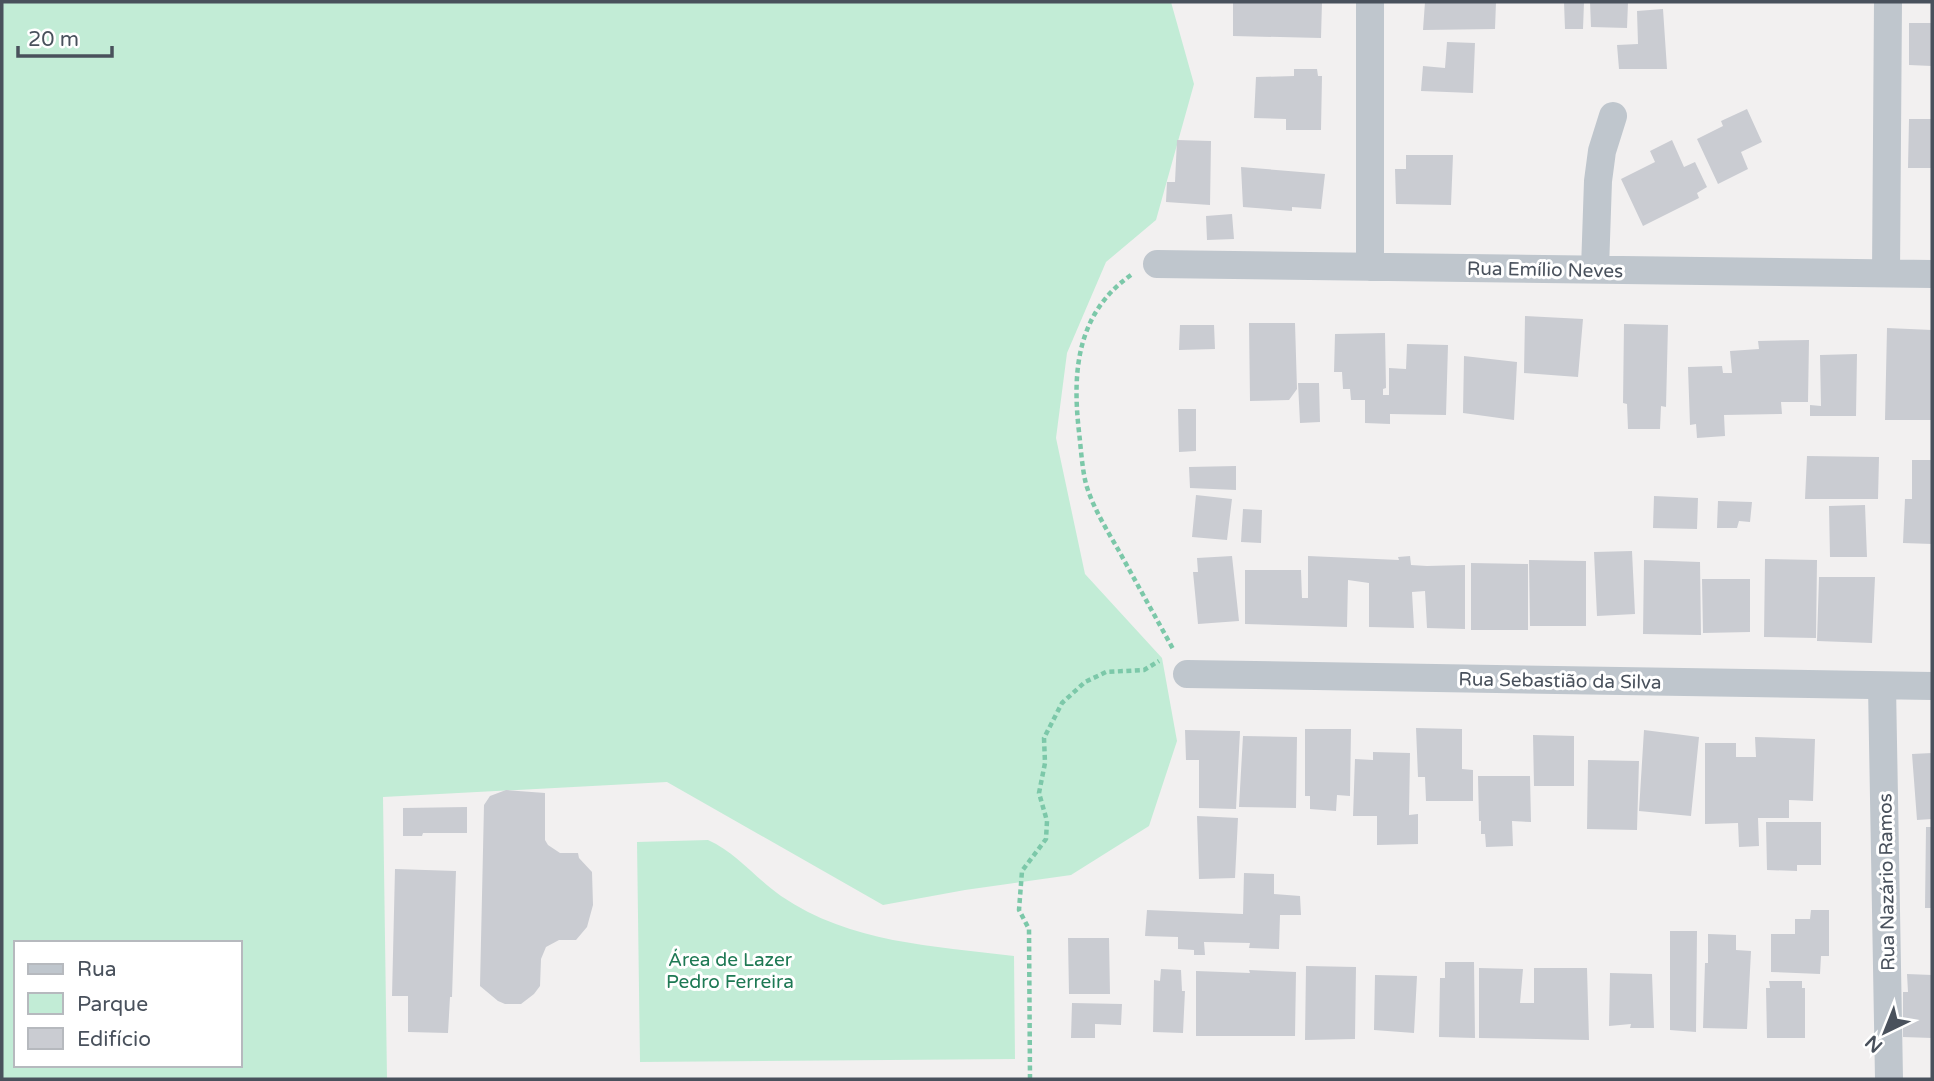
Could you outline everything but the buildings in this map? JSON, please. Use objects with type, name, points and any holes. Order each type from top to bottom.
[{"type":"street","points":[[1370,2],[1370,267]]},
{"type":"street","points":[[1886,273],[1888,2]]},
{"type":"street","points":[[1595,269],[1598,181],[1602,151],[1613,116]]},
{"type":"street","name":"Rua Emílio Neves","points":[[1157,264],[1932,274]]},
{"type":"street","name":"Rua Sebastião da Silva","points":[[1181,662],[1932,686]]},
{"type":"street","name":"Rua Nazário Ramos","points":[[1882,686],[1889,1079]]},
{"type":"path","points":[[1030,1079],[1029,929],[1019,910],[1022,871],[1046,839],[1047,821],[1039,793],[1045,763],[1044,738],[1062,703],[1085,682],[1106,671],[1144,670],[1181,662],[1098,514],[1086,484],[1076,407],[1081,343],[1094,314],[1116,285],[1136,271],[1157,264]]},
{"type":"green space","points":[[2,2],[1171,2],[1194,84],[1156,220],[1106,262],[1067,353],[1056,438],[1085,574],[1162,658],[1177,741],[1149,826],[1071,875],[883,905],[667,782],[383,797],[387,1079],[2,1079]]},
{"type":"green space","name":"Área de Lazer Pedro Ferreira","points":[[708,840],[728,852],[781,896],[835,924],[893,940],[1014,956],[1015,1059],[640,1062],[637,842]]}]
